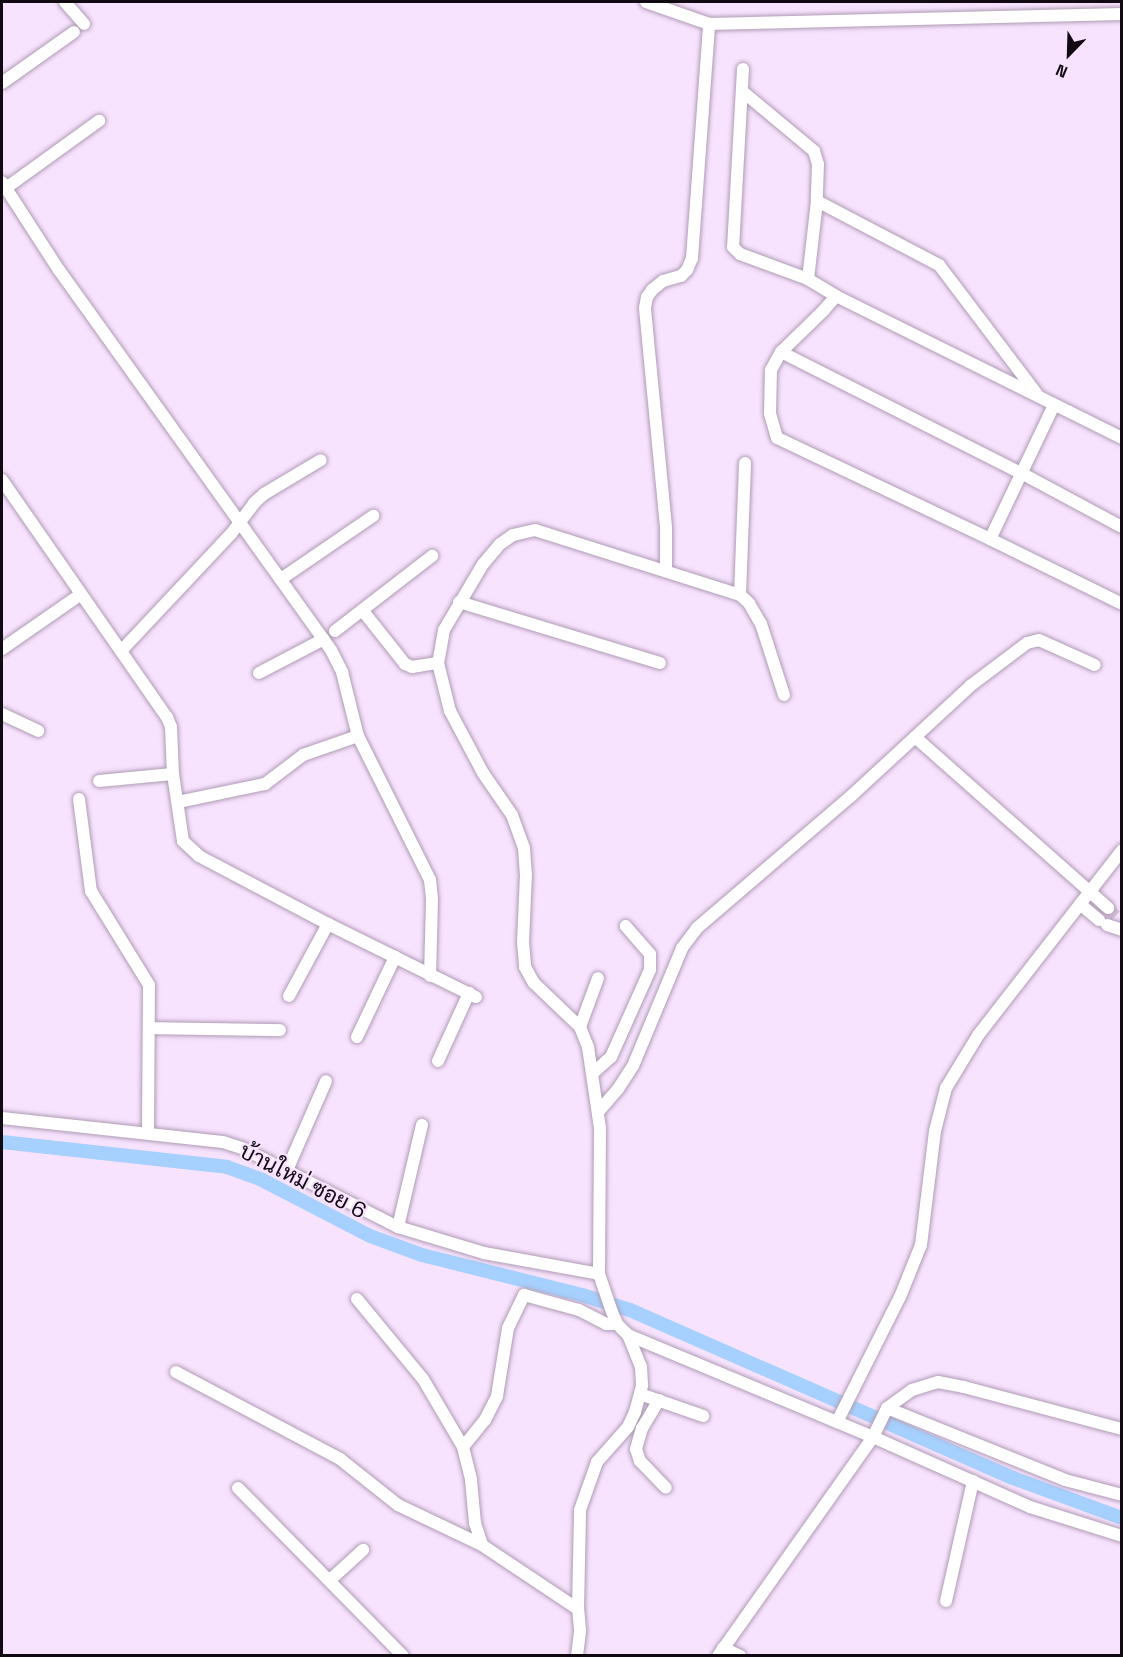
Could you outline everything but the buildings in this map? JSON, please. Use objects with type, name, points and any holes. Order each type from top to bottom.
[{"type":"street","points":[[2,83],[79,28],[65,2]]},
{"type":"street","points":[[646,2],[709,24],[1122,14]]},
{"type":"street","points":[[666,571],[666,527],[645,308],[647,297],[652,290],[663,281],[681,276],[687,270],[692,258],[709,24]]},
{"type":"street","points":[[743,69],[734,251],[808,279],[836,296],[1036,393],[1054,405],[1122,438]]},
{"type":"street","points":[[742,91],[814,151],[818,164],[817,201],[808,279]]},
{"type":"street","points":[[99,121],[4,185],[59,270],[324,639],[342,672],[358,736],[430,880],[432,900],[430,976]]},
{"type":"street","points":[[817,201],[939,265],[1036,393]]},
{"type":"street","points":[[836,296],[781,352],[771,370],[770,413],[777,438],[1122,604]]},
{"type":"street","points":[[781,352],[1023,474],[1122,527]]},
{"type":"street","points":[[990,539],[1054,405]]},
{"type":"street","points":[[121,651],[264,494],[321,460]]},
{"type":"street","points":[[740,595],[745,463]]},
{"type":"street","points":[[2,480],[167,717],[171,727],[173,774],[183,841],[199,856],[430,976],[472,995],[438,1061]]},
{"type":"street","points":[[281,579],[373,516]]},
{"type":"street","points":[[577,1656],[580,1630],[578,1530],[584,1493],[597,1462],[628,1427],[640,1394],[641,1367],[628,1335],[617,1324],[599,1274],[602,1174],[598,1112],[588,1047],[580,1027],[534,983],[525,967],[524,848],[512,815],[483,773],[450,711],[438,663],[444,630],[483,564],[500,544],[513,535],[524,532],[547,533],[740,595],[749,603],[761,624],[784,695]]},
{"type":"street","points":[[335,631],[432,556]]},
{"type":"street","points":[[2,646],[81,594]]},
{"type":"street","points":[[459,602],[660,663]]},
{"type":"street","points":[[363,611],[405,664],[412,667],[438,663]]},
{"type":"street","points":[[259,673],[324,639]]},
{"type":"street","points":[[598,1112],[618,1089],[633,1066],[681,948],[697,928],[970,686],[1027,643],[1039,640],[1095,665]]},
{"type":"street","points":[[2,714],[38,731]]},
{"type":"street","points":[[178,802],[265,784],[303,755],[358,736]]},
{"type":"street","points":[[915,737],[1089,892],[1110,919],[1122,930]]},
{"type":"street","points":[[99,781],[173,774]]},
{"type":"street","points":[[79,799],[91,891],[147,977],[149,985],[148,1133]]},
{"type":"street","points":[[840,1416],[900,1297],[921,1245],[935,1131],[946,1088],[979,1034],[1122,850]]},
{"type":"street","points":[[1080,904],[1110,919]]},
{"type":"street","points":[[289,996],[328,924]]},
{"type":"street","points":[[592,1073],[611,1057],[650,970],[650,954],[626,926]]},
{"type":"street","points":[[357,1037],[395,957]]},
{"type":"street","points":[[580,1027],[598,978]]},
{"type":"street","points":[[149,1028],[280,1030]]},
{"type":"street","points":[[286,1170],[326,1081]]},
{"type":"street","name":"บ้านใหม่ ซอย 6","points":[[2,1118],[223,1142],[244,1149],[398,1227],[484,1253],[599,1274]]},
{"type":"street","points":[[398,1227],[422,1125]]},
{"type":"street","points":[[463,1447],[485,1420],[497,1396],[508,1328],[524,1295],[579,1310],[606,1324],[617,1324]]},
{"type":"street","points":[[357,1299],[423,1379],[463,1447],[471,1480],[475,1523],[483,1545]]},
{"type":"street","points":[[628,1335],[840,1416],[1030,1507],[1122,1536]]},
{"type":"street","points":[[176,1372],[340,1459],[410,1513],[483,1545],[578,1609]]},
{"type":"street","points":[[740,1656],[721,1652],[874,1434],[886,1409],[912,1390],[938,1382],[964,1386],[1122,1429]]},
{"type":"street","points":[[640,1394],[703,1416]]},
{"type":"street","points":[[658,1400],[642,1428],[636,1449],[640,1461],[666,1488]]},
{"type":"street","points":[[886,1409],[1065,1479],[1122,1495]]},
{"type":"street","points":[[946,1601],[974,1481]]},
{"type":"street","points":[[238,1488],[403,1656]]},
{"type":"street","points":[[330,1580],[363,1550]]},
{"type":"waterway","points":[[2,1142],[227,1167],[262,1180],[370,1236],[422,1255],[582,1295],[630,1310],[1013,1478],[1122,1518]]},
{"type":"tunnel","points":[[1108,908],[1116,916]]}]
